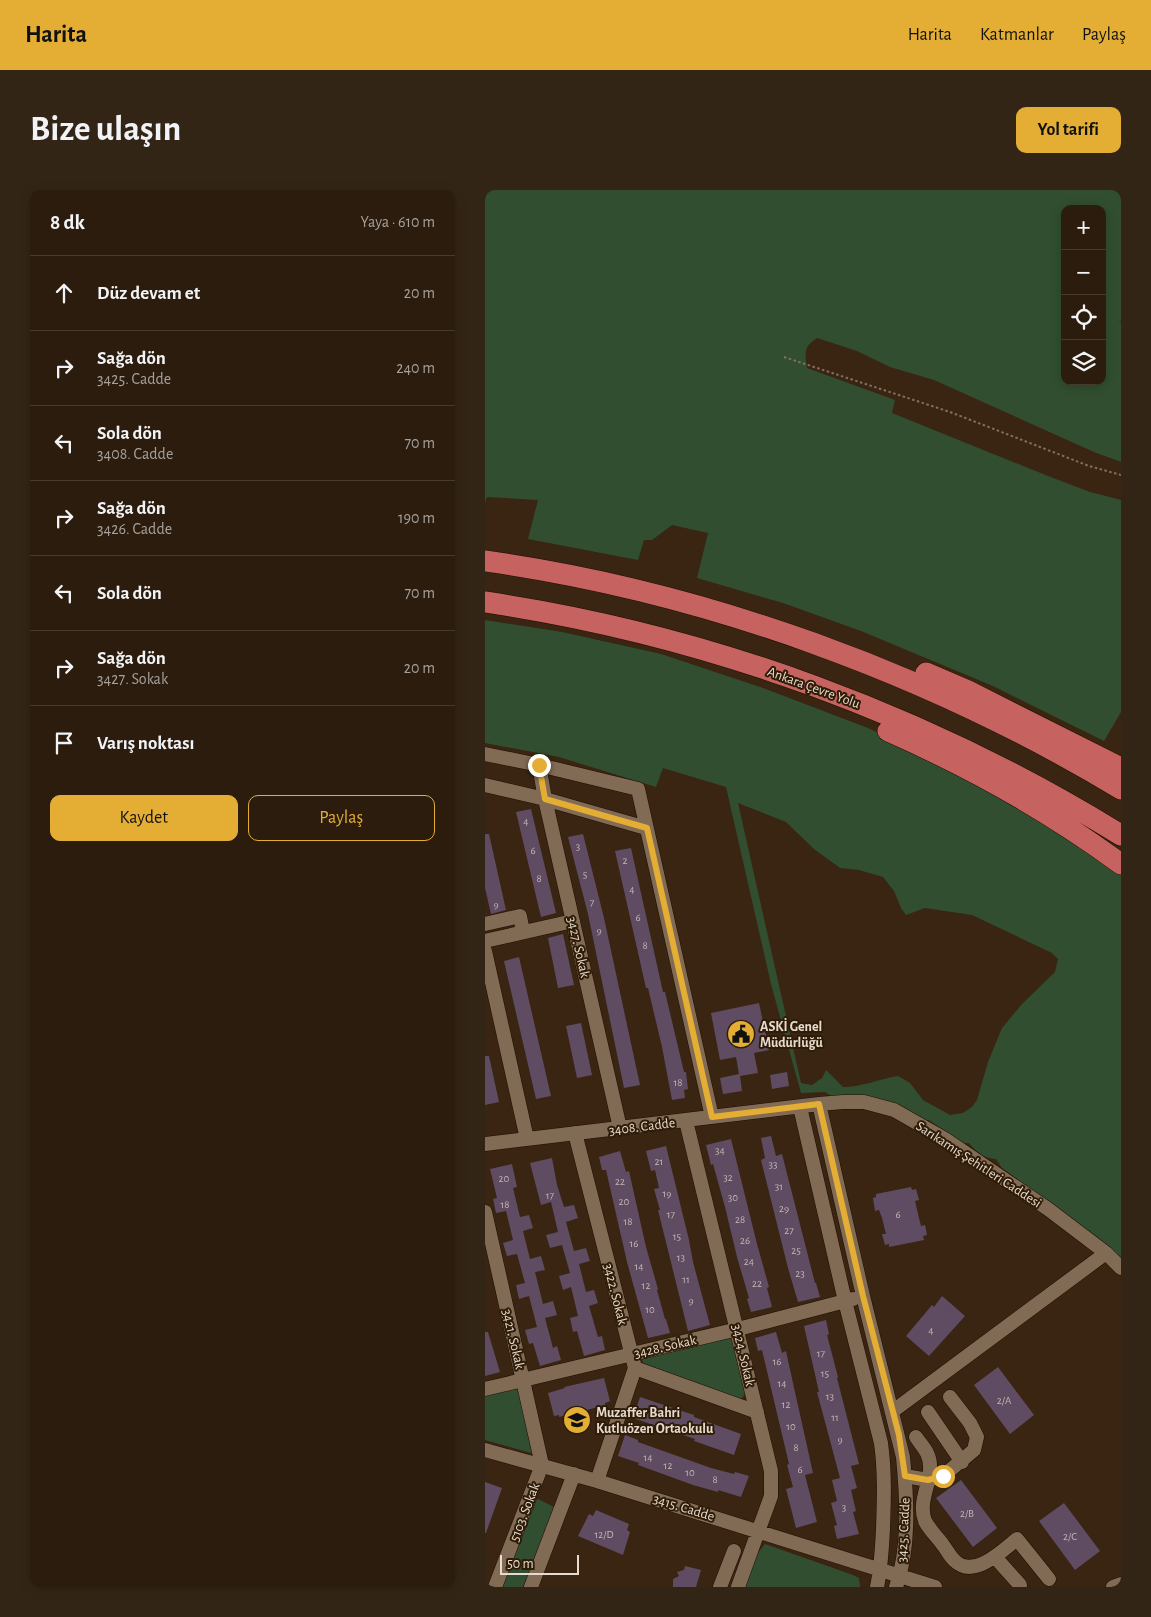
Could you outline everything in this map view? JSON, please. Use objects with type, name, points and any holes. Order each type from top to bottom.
[{"type":"highway","points":[[485,561],[527,567],[651,593],[712,610],[814,644],[887,672],[992,719],[1121,788]]},
{"type":"highway","name":"Ankara Çevre Yolu","points":[[485,602],[516,606],[637,632],[715,654],[841,696],[932,734],[1043,789],[1121,835]]},
{"type":"highway","points":[[814,644],[907,664],[968,691],[1121,768]]},
{"type":"highway","points":[[715,654],[781,688],[850,714],[968,769],[1048,815],[1088,840],[1121,864]]},
{"type":"street","points":[[485,754],[539,765],[638,790],[712,1117]]},
{"type":"street","name":"3427. Sokak","points":[[539,765],[545,799],[620,1128]]},
{"type":"street","points":[[485,785],[545,799],[647,828]]},
{"type":"street","points":[[485,924],[520,916],[523,932]]},
{"type":"street","points":[[485,941],[573,921]]},
{"type":"street","points":[[485,952],[527,1139]]},
{"type":"street","name":"Sarıkamış Şehitleri Caddesi","points":[[800,1107],[843,1102],[864,1102],[894,1110],[945,1139],[1048,1208],[1106,1253],[1121,1268]]},
{"type":"street","name":"3425. Cadde","points":[[819,1104],[863,1296],[903,1457],[905,1476],[905,1536],[898,1581]]},
{"type":"street","name":"3408. Cadde","points":[[485,1144],[800,1107]]},
{"type":"street","name":"3425. Cadde","points":[[800,1107],[845,1301],[881,1443],[885,1498],[881,1570],[877,1587]]},
{"type":"street","name":"3424. Sokak","points":[[686,1120],[771,1471],[771,1496],[738,1587]]},
{"type":"street","name":"3422. Sokak","points":[[575,1133],[635,1368]]},
{"type":"street","name":"3421. Sokak","points":[[485,1212],[542,1465]]},
{"type":"street","points":[[893,1411],[1106,1253]]},
{"type":"street","name":"3428. Sokak","points":[[485,1389],[738,1329],[863,1296]]},
{"type":"street","points":[[597,1480],[635,1368],[757,1412]]},
{"type":"street","points":[[905,1476],[928,1480],[943,1476],[974,1450],[977,1437],[970,1423],[950,1397]]},
{"type":"street","points":[[928,1412],[962,1462]]},
{"type":"street","points":[[915,1437],[927,1452],[930,1462],[928,1480],[922,1501],[925,1520],[956,1562],[973,1568],[995,1557],[1017,1539],[1049,1579]]},
{"type":"street","name":"3415. Cadde","points":[[485,1450],[597,1480],[759,1531],[881,1570],[898,1581],[935,1587]]},
{"type":"street","name":"5103. Sokak","points":[[495,1587],[542,1465]]},
{"type":"street","points":[[531,1587],[574,1474]]},
{"type":"street","points":[[720,1587],[734,1551]]},
{"type":"street","points":[[995,1557],[1020,1585]]},
{"type":"street","points":[[1113,1587],[1121,1584]]},
{"type":"path","points":[[784,357],[950,412],[1089,466],[1121,475]]},
{"type":"green space","points":[[485,190],[1121,190],[1121,321],[1118,322],[1121,322],[1121,462],[1094,452],[934,380],[890,367],[857,351],[817,338],[809,344],[806,351],[807,368],[895,400],[892,413],[1090,492],[1121,500],[1121,712],[1104,741],[993,686],[861,631],[783,603],[697,578],[708,533],[672,525],[652,540],[644,540],[638,560],[528,539],[538,500],[487,497],[485,502]]},
{"type":"green space","points":[[485,620],[562,632],[661,654],[763,688],[868,728],[977,780],[1121,869],[1121,1257],[1096,1236],[1002,1168],[996,1159],[981,1154],[969,1143],[962,1143],[929,1120],[920,1120],[895,1105],[880,1099],[834,1098],[825,1092],[801,1093],[771,984],[726,787],[663,768],[656,787],[559,757],[485,743]],"holes":[[[738,803],[786,822],[814,849],[840,868],[859,870],[883,877],[894,891],[906,915],[925,908],[972,915],[1052,953],[1058,959],[1055,972],[1022,1004],[1002,1028],[988,1062],[977,1100],[972,1107],[963,1113],[950,1115],[923,1100],[910,1083],[898,1076],[857,1086],[843,1087],[826,1070],[822,1078],[812,1085],[801,1083]]]},
{"type":"green space","points":[[731,1335],[734,1338],[746,1393],[741,1399],[643,1363],[643,1356]]},
{"type":"green space","points":[[521,1387],[535,1454],[485,1440],[485,1393]]},
{"type":"green space","points":[[534,1497],[554,1507],[523,1587],[500,1587]]},
{"type":"green space","points":[[765,1544],[853,1575],[859,1578],[860,1587],[744,1587],[757,1554]]},
{"type":"building","points":[[531,809],[556,913],[541,917],[516,812]]},
{"type":"building","points":[[485,834],[489,834],[506,910],[491,914],[485,888]]},
{"type":"building","points":[[583,834],[604,918],[640,1085],[624,1088],[588,914],[568,837]]},
{"type":"building","points":[[631,848],[663,992],[665,992],[684,1072],[686,1072],[688,1089],[684,1090],[685,1098],[672,1100],[662,1047],[648,988],[646,988],[615,851]]},
{"type":"building","points":[[563,934],[574,985],[558,988],[548,938]]},
{"type":"building","points":[[519,957],[551,1096],[536,1099],[504,961]]},
{"type":"building","points":[[759,1003],[769,1050],[754,1053],[758,1073],[740,1076],[742,1091],[723,1094],[720,1078],[739,1074],[736,1057],[720,1060],[711,1013]]},
{"type":"building","points":[[581,1023],[592,1075],[577,1078],[566,1026]]},
{"type":"building","points":[[485,1056],[489,1056],[499,1102],[485,1105]]},
{"type":"building","points":[[787,1072],[789,1086],[772,1089],[770,1075]]},
{"type":"building","points":[[771,1136],[776,1156],[782,1154],[820,1297],[798,1302],[761,1160],[765,1158],[761,1138]]},
{"type":"building","points":[[731,1139],[769,1287],[767,1288],[772,1307],[751,1312],[725,1207],[706,1145]]},
{"type":"building","points":[[666,1146],[710,1325],[688,1331],[658,1210],[660,1210],[654,1189],[659,1188],[655,1170],[651,1171],[646,1151]]},
{"type":"building","points":[[620,1151],[626,1172],[629,1171],[646,1247],[670,1333],[648,1338],[627,1262],[606,1170],[602,1170],[599,1157]]},
{"type":"building","points":[[552,1158],[557,1185],[564,1207],[574,1205],[578,1218],[566,1222],[574,1251],[586,1248],[590,1261],[579,1264],[586,1292],[594,1290],[598,1303],[589,1306],[598,1337],[602,1336],[605,1350],[584,1356],[577,1331],[573,1332],[570,1318],[578,1316],[571,1287],[563,1290],[559,1276],[570,1273],[562,1245],[550,1248],[546,1235],[558,1232],[551,1202],[541,1205],[530,1163]]},
{"type":"building","points":[[512,1164],[517,1187],[513,1188],[520,1217],[529,1215],[533,1228],[523,1231],[530,1259],[541,1256],[545,1270],[535,1272],[543,1304],[553,1301],[557,1315],[545,1318],[553,1348],[557,1346],[561,1360],[540,1366],[533,1343],[529,1344],[525,1330],[537,1327],[529,1296],[519,1299],[516,1285],[525,1283],[517,1254],[507,1256],[503,1243],[513,1240],[506,1211],[496,1213],[493,1199],[497,1198],[490,1169]]},
{"type":"building","points":[[911,1187],[912,1190],[916,1189],[919,1200],[915,1201],[919,1218],[921,1226],[925,1225],[927,1235],[923,1236],[924,1240],[889,1247],[889,1244],[885,1245],[882,1234],[886,1234],[882,1218],[879,1210],[875,1211],[873,1198],[876,1197],[876,1194]]},
{"type":"building","points":[[942,1296],[965,1316],[929,1356],[906,1336]]},
{"type":"building","points":[[826,1320],[829,1334],[827,1335],[859,1464],[851,1466],[857,1488],[851,1490],[856,1511],[853,1512],[859,1534],[837,1539],[834,1526],[837,1525],[831,1503],[837,1501],[832,1480],[840,1478],[817,1392],[819,1392],[804,1326]]},
{"type":"building","points":[[485,1332],[488,1332],[500,1372],[485,1376]]},
{"type":"building","points":[[776,1332],[782,1353],[786,1351],[813,1473],[805,1475],[817,1522],[796,1528],[786,1489],[793,1487],[787,1465],[789,1464],[762,1350],[758,1351],[755,1338]]},
{"type":"building","points":[[998,1367],[1034,1415],[1010,1434],[974,1385]]},
{"type":"building","points":[[604,1378],[610,1401],[605,1403],[605,1405],[587,1410],[589,1413],[584,1415],[579,1416],[577,1412],[559,1417],[559,1415],[554,1416],[548,1393],[564,1387]]},
{"type":"building","points":[[640,1397],[694,1415],[694,1417],[741,1434],[734,1455],[694,1441],[695,1439],[633,1418]]},
{"type":"building","points":[[625,1435],[638,1440],[638,1442],[711,1468],[749,1476],[741,1497],[693,1485],[618,1456]]},
{"type":"building","points":[[961,1480],[997,1528],[973,1547],[936,1498]]},
{"type":"building","points":[[485,1482],[502,1488],[486,1533],[485,1533]]},
{"type":"building","points":[[1064,1503],[1100,1551],[1075,1570],[1039,1521]]},
{"type":"building","points":[[596,1510],[629,1524],[627,1530],[630,1532],[623,1555],[578,1536],[589,1514],[593,1516]]},
{"type":"building","points":[[685,1566],[701,1570],[696,1587],[673,1587],[673,1579],[679,1576],[677,1572],[684,1570]]},
{"type":"place","name":"ASKİ Genel Müdürlüğü","points":[[741,1034]]},
{"type":"place","name":"Muzaffer Bahri Kutluözen Ortaokulu","points":[[577,1420]]},
{"type":"route","points":[[539,765],[545,799],[647,828],[712,1117],[819,1104],[863,1296],[899,1435],[905,1476],[928,1480],[943,1476]]}]
